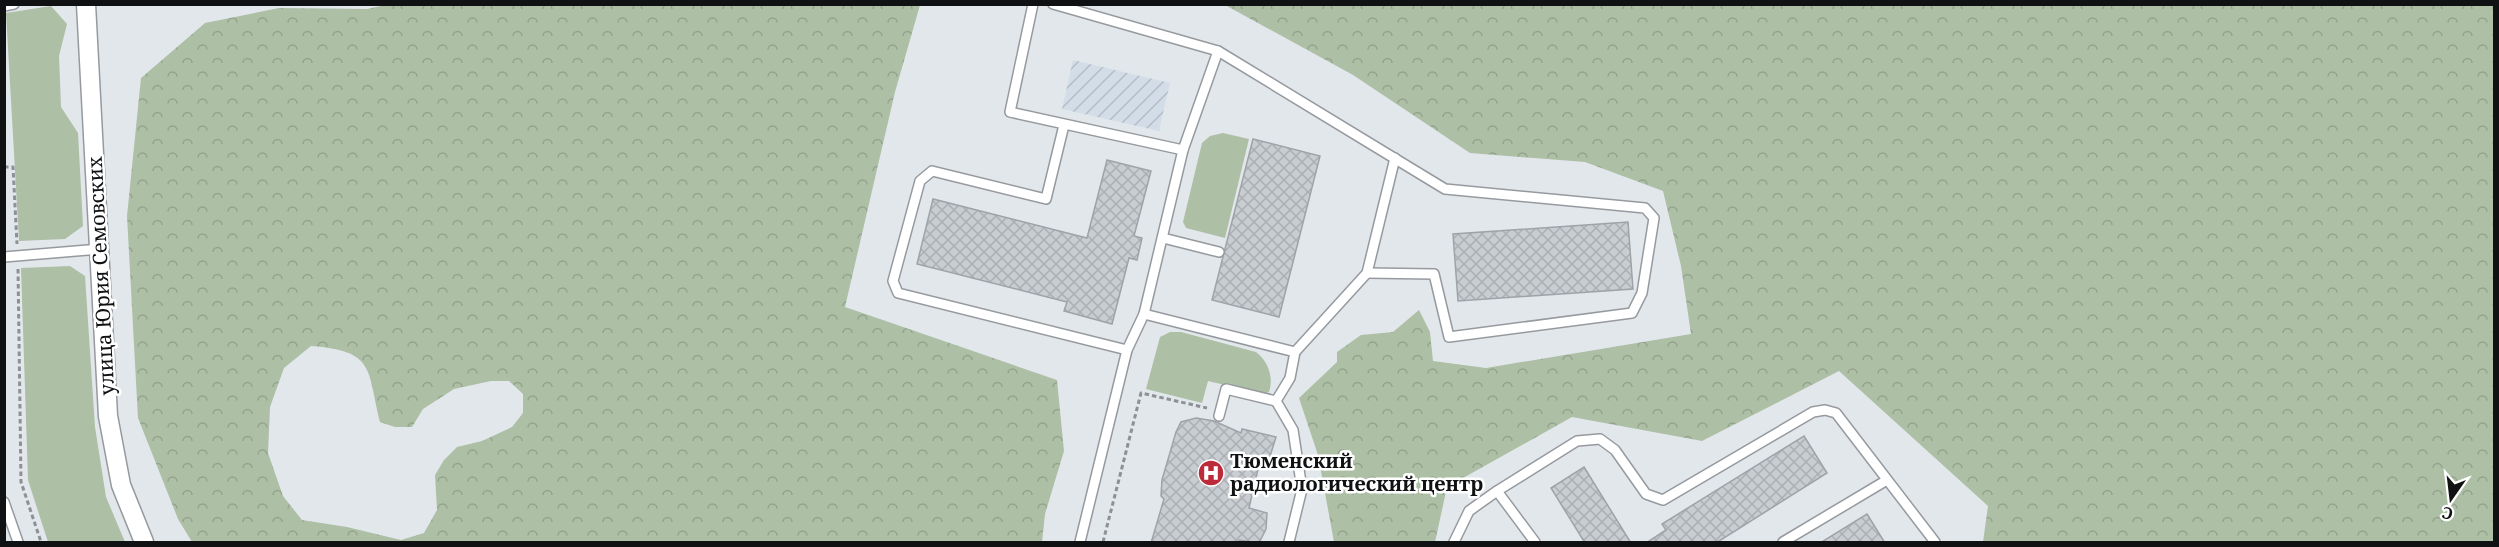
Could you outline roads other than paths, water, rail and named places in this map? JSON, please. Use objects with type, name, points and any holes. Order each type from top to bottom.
[{"type":"street","name":"улица Юрия Семовских","points":[[86,4],[108,416],[121,485],[144,543]]},
{"type":"lane","points":[[4,6],[14,4]]},
{"type":"lane","points":[[1033,4],[1010,112],[1183,150]]},
{"type":"lane","points":[[1053,4],[1218,51],[1445,189],[1645,208],[1654,218],[1642,293],[1632,313],[1449,337],[1434,274],[1367,273]]},
{"type":"lane","points":[[1080,543],[1126,350],[1144,314],[1183,150],[1218,51]]},
{"type":"lane","points":[[1064,125],[1046,199],[932,171],[920,181],[893,281],[898,293],[1126,350]]},
{"type":"lane","points":[[1276,400],[1290,378],[1295,352],[1367,273],[1395,158]]},
{"type":"lane","points":[[1163,238],[1219,252]]},
{"type":"lane","points":[[4,257],[100,249]]},
{"type":"lane","points":[[1144,314],[1295,352]]},
{"type":"lane","points":[[1220,414],[1226,389],[1276,400],[1293,430],[1302,489],[1289,543]]},
{"type":"lane","points":[[1454,543],[1469,511],[1577,441],[1600,439],[1615,450],[1647,494],[1663,500],[1813,412],[1825,410],[1836,413],[1935,543]]},
{"type":"lane","points":[[1783,543],[1887,480]]},
{"type":"lane","points":[[1497,491],[1535,543]]},
{"type":"lane","points":[[4,502],[18,543]]},
{"type":"place","name":"Тюменский радиологический центр","points":[[1211,473]]}]
